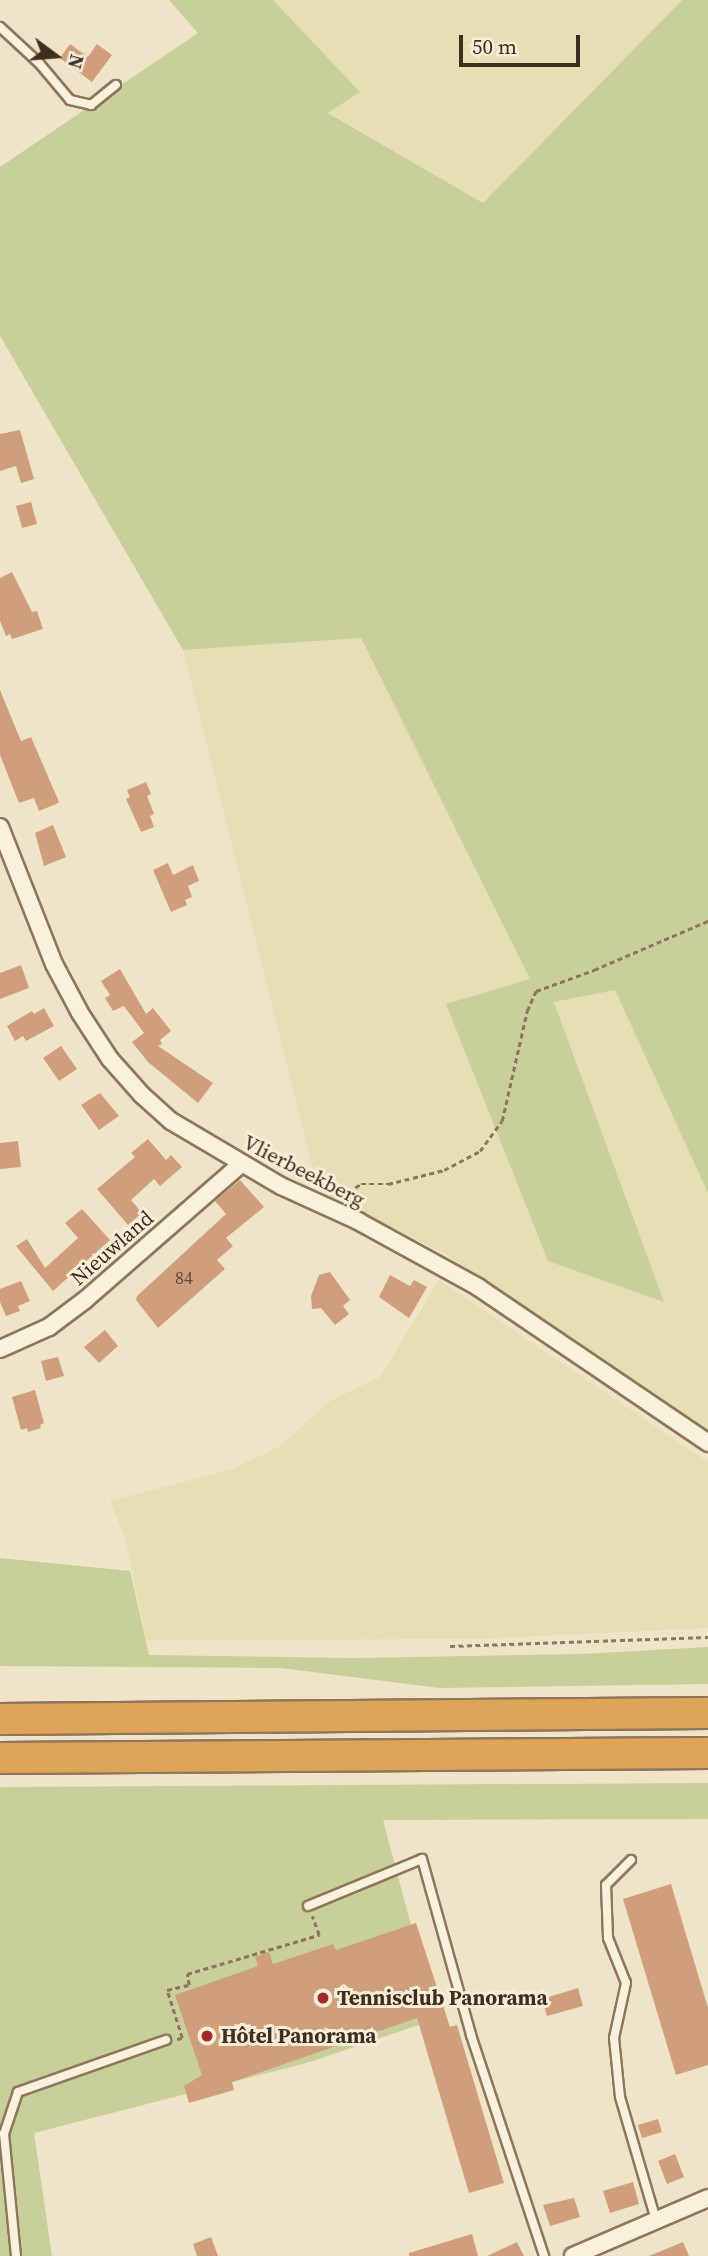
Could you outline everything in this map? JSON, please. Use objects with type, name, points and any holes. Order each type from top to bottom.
[{"type":"highway","points":[[0,1719],[708,1713]]},
{"type":"highway","points":[[0,1758],[708,1753]]},
{"type":"street","name":"Vlierbeekberg","points":[[0,827],[54,964],[80,1013],[110,1059],[142,1095],[171,1121],[281,1186],[340,1213],[478,1287],[708,1443]]},
{"type":"street","name":"Nieuwland","points":[[0,1349],[49,1327],[85,1300],[241,1164]]},
{"type":"street","points":[[573,2256],[708,2198]]},
{"type":"lane","points":[[0,27],[39,63],[70,100],[91,105],[116,85]]},
{"type":"lane","points":[[308,1906],[422,1859],[471,2035],[544,2256]]},
{"type":"lane","points":[[631,1860],[606,1885],[608,1938],[626,1983],[614,2038],[620,2097],[656,2220]]},
{"type":"lane","points":[[16,2256],[4,2134],[18,2092],[166,2040]]},
{"type":"path","points":[[340,1213],[348,1192],[361,1184],[388,1184],[443,1170],[480,1151],[502,1121],[527,1011],[536,990],[594,970],[708,921]]},
{"type":"path","points":[[450,1646],[708,1637]]},
{"type":"path","points":[[166,2040],[182,2038],[167,1990],[189,1985],[187,1975],[319,1935],[308,1906]]},
{"type":"shaded area","points":[[273,0],[682,0],[483,203],[328,112],[359,92]]},
{"type":"shaded area","points":[[361,638],[530,979],[447,1004],[663,1301],[554,1001],[615,990],[708,1193],[708,1432],[447,1255],[318,1190],[183,650]]},
{"type":"shaded area","points":[[439,1280],[708,1462],[708,1628],[477,1639],[146,1640],[126,1542],[110,1501],[233,1469],[280,1446],[330,1401],[380,1377]]},
{"type":"green space","points":[[169,0],[273,0],[360,92],[328,113],[483,203],[682,0],[708,0],[708,1193],[615,990],[554,1002],[664,1302],[548,1261],[446,1004],[530,979],[361,638],[183,650],[0,336],[0,167],[198,33]]},
{"type":"green space","points":[[0,1558],[130,1571],[149,1655],[354,1658],[581,1654],[708,1647],[708,1684],[439,1688],[281,1668],[0,1666]]},
{"type":"green space","points":[[708,1783],[708,1819],[383,1820],[436,2019],[310,2062],[34,2133],[52,2256],[0,2256],[0,1787]]},
{"type":"building","points":[[70,44],[88,57],[97,44],[112,55],[92,82],[60,58]]},
{"type":"building","points":[[20,430],[34,479],[21,483],[16,466],[0,471],[0,434]]},
{"type":"building","points":[[31,502],[37,524],[22,528],[16,506]]},
{"type":"building","points":[[12,572],[32,612],[37,611],[43,629],[12,639],[10,634],[6,636],[0,621],[0,578]]},
{"type":"building","points":[[0,690],[21,741],[31,737],[59,802],[39,811],[34,798],[19,803],[0,755]]},
{"type":"building","points":[[146,782],[151,794],[147,796],[154,814],[150,816],[154,827],[141,832],[126,799],[130,797],[127,790]]},
{"type":"building","points":[[53,825],[66,857],[44,866],[35,833]]},
{"type":"building","points":[[168,863],[173,875],[193,865],[199,881],[188,886],[192,897],[185,900],[187,905],[171,912],[153,870]]},
{"type":"building","points":[[21,965],[29,988],[0,999],[0,973]]},
{"type":"building","points":[[120,969],[146,1014],[153,1008],[171,1031],[160,1040],[162,1044],[158,1046],[213,1083],[198,1103],[148,1062],[132,1042],[144,1033],[124,1006],[113,1011],[105,998],[110,995],[101,981]]},
{"type":"building","points":[[44,1008],[54,1026],[26,1041],[23,1036],[15,1041],[7,1026],[32,1011],[34,1014]]},
{"type":"building","points":[[61,1046],[77,1069],[59,1081],[43,1058]]},
{"type":"building","points":[[100,1093],[119,1116],[99,1130],[81,1105]]},
{"type":"building","points":[[148,1139],[166,1160],[171,1155],[182,1167],[160,1186],[154,1179],[131,1200],[142,1213],[128,1225],[97,1189],[135,1157],[131,1153]]},
{"type":"building","points":[[18,1141],[21,1167],[0,1169],[0,1143]]},
{"type":"building","points":[[240,1180],[264,1207],[226,1238],[233,1246],[217,1260],[225,1269],[158,1328],[136,1300],[137,1296],[226,1214],[215,1201]]},
{"type":"building","points":[[82,1209],[110,1240],[53,1291],[16,1246],[27,1239],[45,1268],[78,1238],[65,1223]]},
{"type":"building","points":[[330,1272],[350,1300],[343,1306],[349,1314],[335,1325],[321,1308],[312,1309],[311,1296],[319,1275]]},
{"type":"building","points":[[390,1275],[410,1286],[414,1280],[427,1287],[409,1318],[379,1297]]},
{"type":"building","points":[[21,1281],[30,1301],[18,1306],[20,1311],[6,1316],[0,1302],[0,1289]]},
{"type":"building","points":[[105,1330],[118,1346],[99,1363],[84,1347]]},
{"type":"building","points":[[58,1357],[64,1376],[46,1381],[41,1361]]},
{"type":"building","points":[[35,1390],[44,1423],[40,1425],[41,1428],[28,1432],[27,1428],[21,1430],[12,1397]]},
{"type":"building","points":[[671,1884],[708,2008],[708,2065],[676,2075],[623,1899]]},
{"type":"building","name":"Tennisclub Panorama","points":[[416,1923],[450,2027],[457,2025],[504,2183],[469,2193],[417,2018],[232,2082],[234,2090],[189,2103],[184,2086],[202,2075],[175,1995],[258,1966],[255,1957],[269,1952],[273,1964],[333,1944],[336,1950]]},
{"type":"building","points":[[578,1988],[583,2006],[547,2016],[542,1999]]},
{"type":"building","points":[[658,2119],[662,2132],[642,2138],[638,2125]]},
{"type":"building","points":[[675,2154],[684,2177],[667,2184],[658,2161]]},
{"type":"building","points":[[633,2182],[639,2204],[610,2213],[603,2191]]},
{"type":"building","points":[[574,2198],[580,2217],[550,2226],[543,2205]]},
{"type":"building","points":[[472,2234],[478,2256],[409,2256],[409,2253]]},
{"type":"building","points":[[211,2237],[218,2256],[197,2256],[193,2244]]},
{"type":"building","points":[[517,2242],[524,2256],[487,2256]]},
{"type":"building","points":[[683,2242],[689,2256],[649,2256]]},
{"type":"place","name":"Tennisclub Panorama","points":[[323,1998]]},
{"type":"place","name":"Hôtel Panorama","points":[[207,2036]]}]
